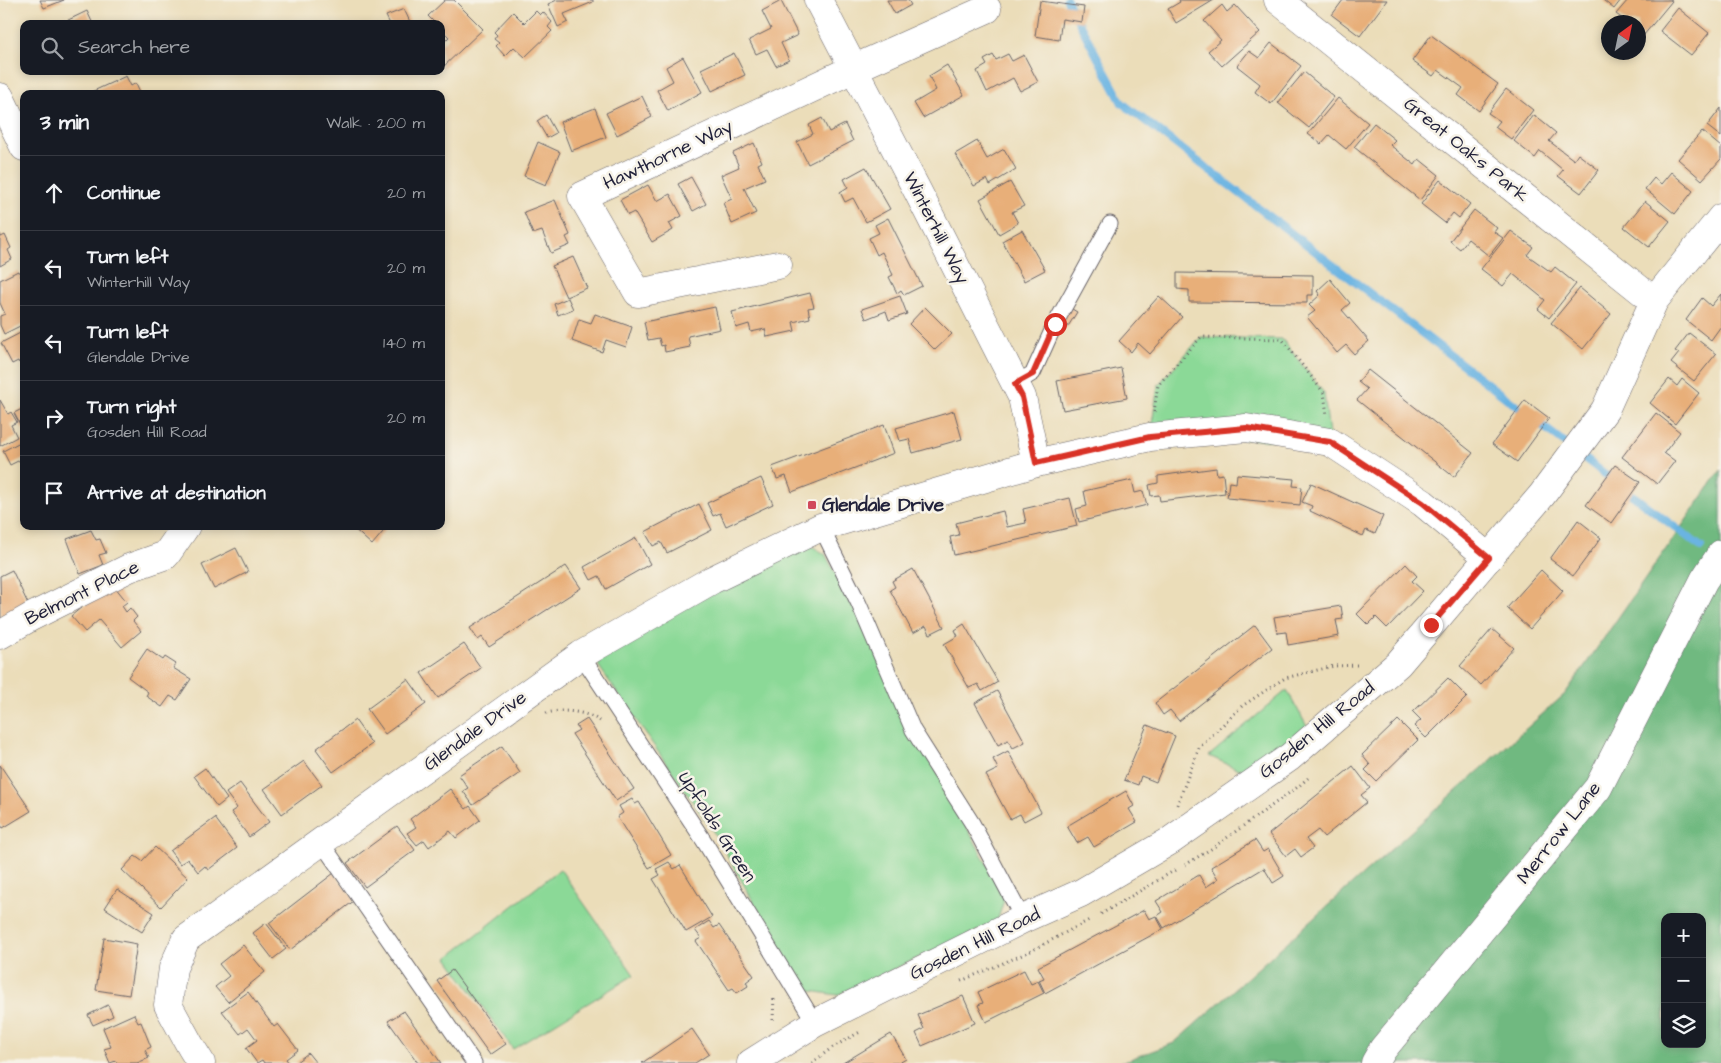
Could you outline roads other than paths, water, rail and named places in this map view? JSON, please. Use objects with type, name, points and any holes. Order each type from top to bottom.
[{"type":"street","name":"Winterhill Way","points":[[818,0],[923,201],[1022,397],[1036,463]]},
{"type":"street","name":"Great Oaks Park","points":[[1286,3],[1654,300]]},
{"type":"street","name":"Hawthorne Way","points":[[778,265],[638,293],[582,196],[853,69],[987,9]]},
{"type":"street","points":[[0,97],[20,139]]},
{"type":"street","name":"Gosden Hill Road","points":[[751,1063],[815,1023],[1022,919],[1081,892],[1170,840],[1290,757],[1398,664],[1542,495],[1605,410],[1654,300],[1721,218]]},
{"type":"street","name":"Glendale Drive","points":[[201,1063],[168,1005],[173,968],[186,939],[581,655],[712,580],[821,527],[1036,463],[1150,437],[1246,428],[1330,442],[1423,503],[1489,558]]},
{"type":"street","name":"Belmont Place","points":[[0,635],[31,617],[130,568],[166,555],[183,530]]},
{"type":"street","name":"Merrow Lane","points":[[1375,1063],[1383,1049],[1598,788],[1704,580],[1721,554]]},
{"type":"lane","points":[[1015,384],[1033,374],[1055,324],[1110,224]]},
{"type":"lane","points":[[821,527],[859,604],[913,730],[972,823],[1022,919]]},
{"type":"lane","name":"Upfolds Green","points":[[581,655],[704,841],[815,1023]]},
{"type":"lane","points":[[321,842],[474,1063]]},
{"type":"waterway","points":[[1067,0],[1122,103],[1527,414]]},
{"type":"waterway","points":[[1536,421],[1614,481]]},
{"type":"waterway","points":[[1623,488],[1701,547]]},
{"type":"place","name":"Glendale Drive","points":[[812,505]]}]
